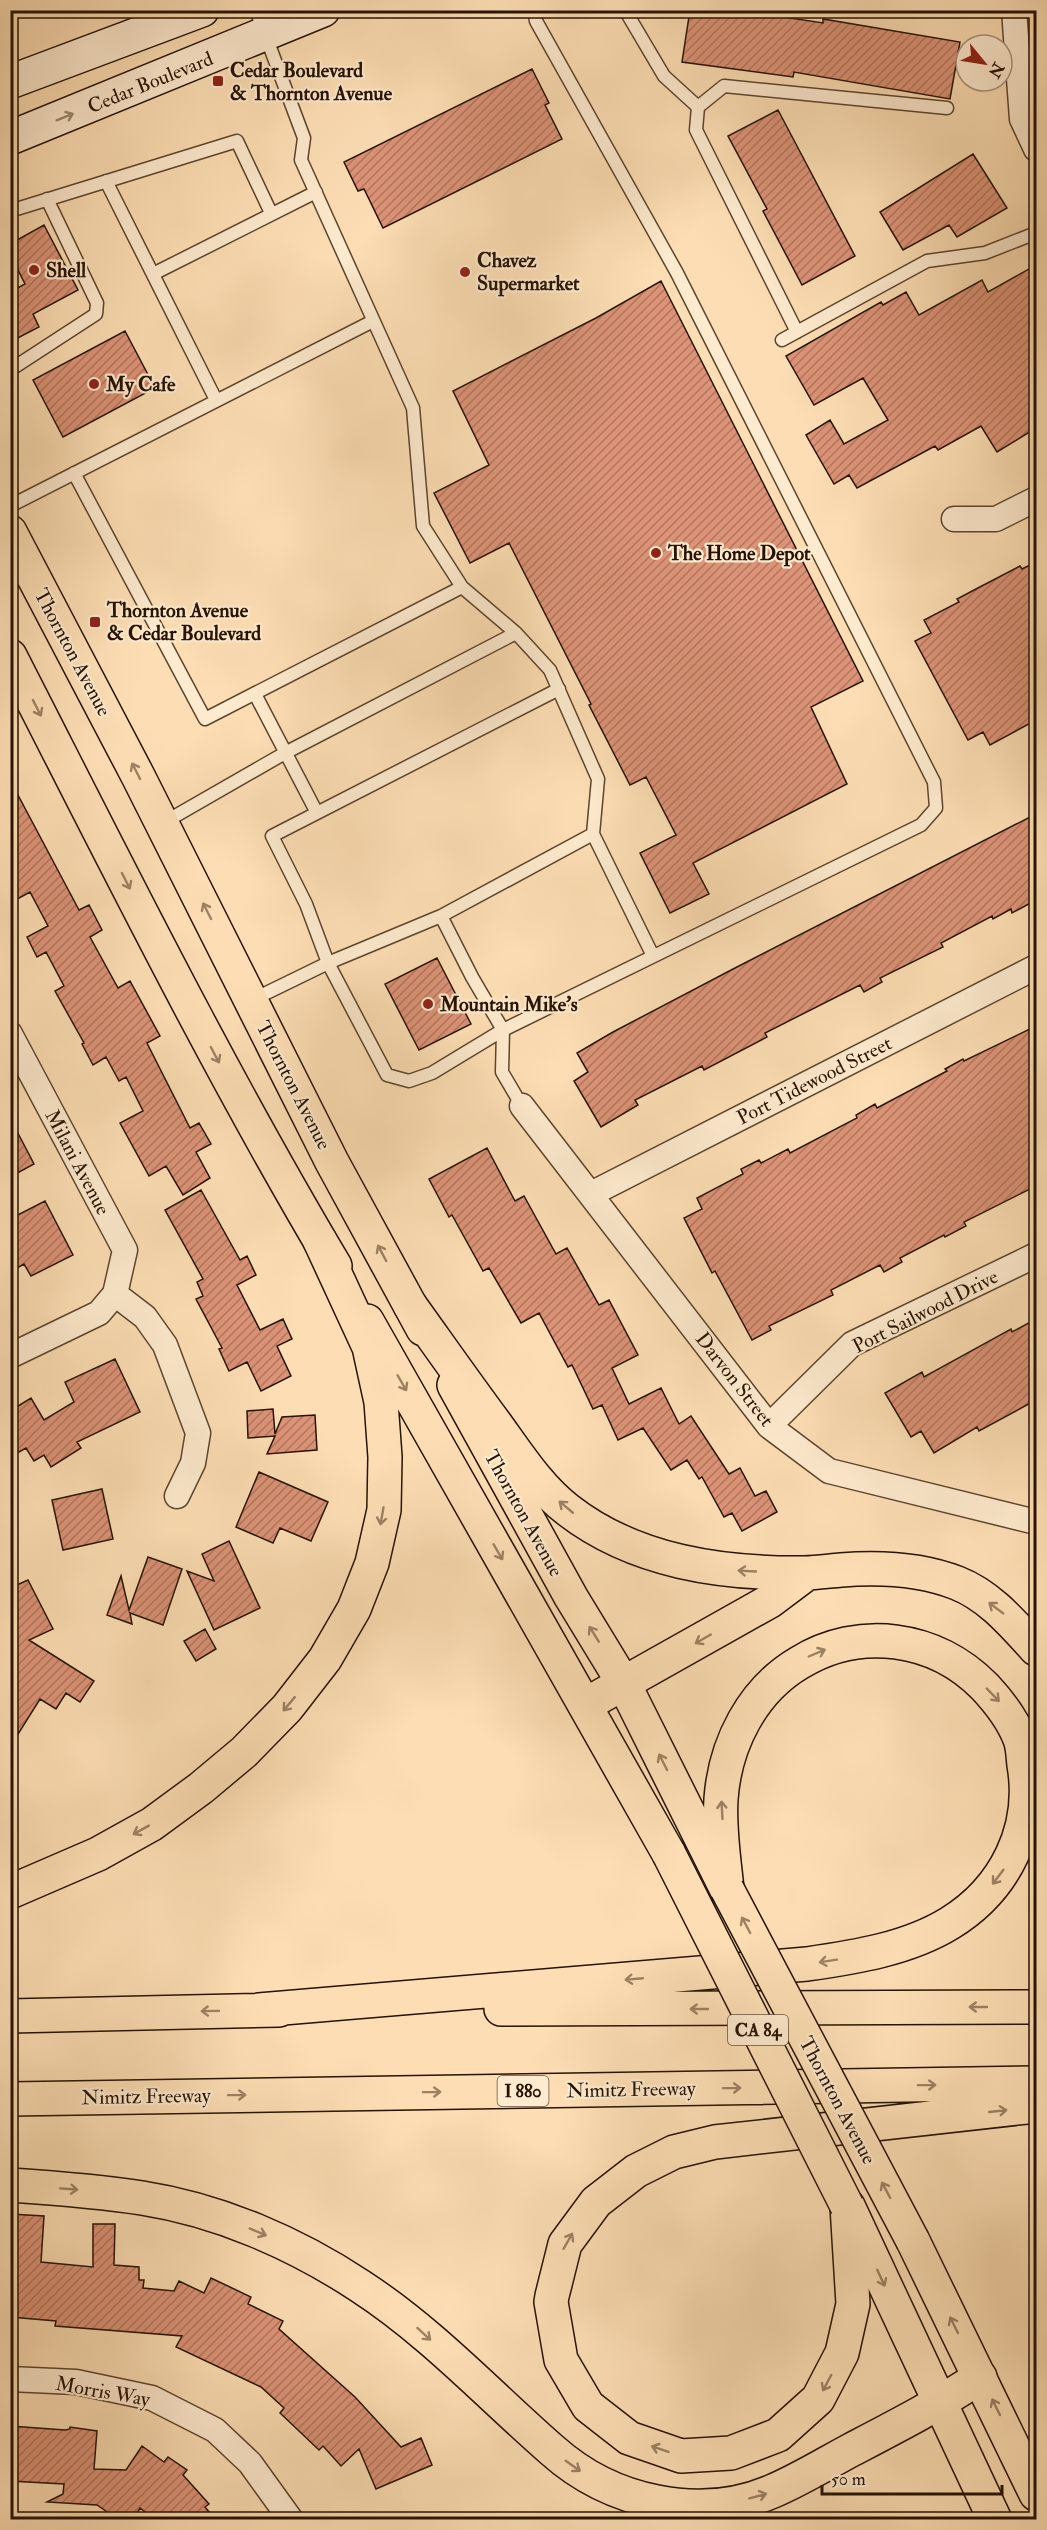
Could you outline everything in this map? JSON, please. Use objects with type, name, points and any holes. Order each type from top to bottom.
[{"type":"main road","points":[[10,82],[202,10]]},
{"type":"main road","name":"Cedar Boulevard","points":[[10,138],[261,22],[323,10]]},
{"type":"main road","name":"Thornton Avenue","points":[[10,532],[162,823],[332,1162],[571,1597],[624,1684],[727,1889],[913,2241],[1036,2494]]},
{"type":"main road","name":"Thornton Avenue","points":[[10,656],[256,1131],[669,1854],[847,2206],[995,2520]]},
{"type":"main road","points":[[10,1892],[98,1854],[152,1824],[201,1788],[244,1752],[287,1708],[325,1659],[354,1610],[372,1563],[384,1510],[385,1457],[381,1402],[369,1347],[320,1241]]},
{"type":"main road","points":[[410,1305],[532,1475],[567,1509],[603,1531],[643,1552],[685,1564],[806,1574],[842,1570],[920,1572],[959,1584],[1000,1609],[1036,1649]]},
{"type":"main road","points":[[585,1705],[770,1600],[806,1574]]},
{"type":"main road","points":[[258,2010],[807,1964],[863,1956],[907,1942],[949,1923],[982,1898],[1009,1863],[1024,1826],[1027,1782],[1020,1739],[1003,1705],[973,1675],[940,1653],[901,1641],[857,1640],[816,1652],[779,1675],[750,1708],[731,1751],[721,1799],[727,1889]]},
{"type":"main road","points":[[10,2016],[258,2010],[1036,2007]]},
{"type":"main road","name":"Nimitz Freeway","points":[[10,2099],[1036,2084]]},
{"type":"main road","points":[[847,2206],[853,2304],[842,2353],[818,2399],[778,2435],[730,2453],[681,2456],[628,2438],[588,2406],[561,2360],[551,2302],[552,2296],[565,2244],[596,2202],[636,2171],[674,2152],[715,2142],[1036,2106]]},
{"type":"main road","points":[[10,2185],[144,2198],[203,2211],[260,2232],[313,2258],[360,2286],[414,2325],[553,2452],[597,2483],[636,2498],[681,2506],[729,2504],[771,2492],[940,2404],[980,2377]]},
{"type":"street","points":[[1014,10],[1022,119],[1036,149]]},
{"type":"street","points":[[954,519],[996,519],[1036,499]]},
{"type":"street","name":"Port Tidewood Street","points":[[591,1194],[1036,967]]},
{"type":"street","name":"Milani Avenue","points":[[12,1042],[125,1250],[115,1294]]},
{"type":"street","name":"Darvon Street","points":[[522,1106],[769,1426],[829,1471],[1036,1522]]},
{"type":"street","name":"Port Sailwood Drive","points":[[769,1426],[852,1344],[1036,1255]]},
{"type":"street","points":[[10,1356],[99,1313],[115,1294],[145,1317],[165,1345],[198,1433],[193,1463],[177,1496]]},
{"type":"street","name":"Morris Way","points":[[10,2379],[76,2382],[152,2398],[215,2430],[250,2463],[291,2520]]},
{"type":"lane","points":[[534,10],[541,31],[677,273],[934,782],[936,808],[921,825],[503,1030],[432,1073],[409,1081],[387,1074],[328,963],[306,904],[272,836],[559,689]]},
{"type":"lane","points":[[625,10],[664,76],[698,107]]},
{"type":"lane","points":[[261,22],[304,138],[301,160],[413,408],[423,526],[462,587],[516,633],[550,670],[598,779],[593,834],[653,956]]},
{"type":"lane","points":[[797,332],[696,130],[698,107],[724,86],[946,108]]},
{"type":"lane","points":[[10,211],[237,141],[272,213]]},
{"type":"lane","points":[[106,181],[216,400]]},
{"type":"lane","points":[[153,274],[316,192]]},
{"type":"lane","points":[[10,370],[96,314],[97,303],[47,200]]},
{"type":"lane","points":[[782,340],[927,261],[985,254],[1036,233]]},
{"type":"lane","points":[[10,506],[373,321]]},
{"type":"lane","points":[[74,472],[206,719],[462,587]]},
{"type":"lane","points":[[162,823],[285,753],[516,633]]},
{"type":"lane","points":[[255,694],[317,813]]},
{"type":"lane","points":[[251,1000],[328,963],[441,916],[593,834]]},
{"type":"lane","points":[[441,916],[472,977],[503,1030],[502,1072],[522,1106]]},
{"type":"building","points":[[690,10],[738,10],[823,23],[823,19],[954,41],[954,76],[950,99],[794,72],[793,77],[682,62]]},
{"type":"building","points":[[532,69],[549,103],[545,105],[562,139],[383,228],[364,189],[358,191],[344,162]]},
{"type":"building","points":[[778,110],[855,256],[802,285],[763,211],[767,209],[728,136]]},
{"type":"building","points":[[973,154],[1007,208],[957,237],[949,225],[903,250],[880,212]]},
{"type":"building","points":[[44,225],[78,290],[33,314],[39,327],[10,342],[10,292],[25,284],[10,254],[10,244]]},
{"type":"building","points":[[1036,265],[1036,428],[997,452],[981,426],[938,450],[935,446],[857,488],[849,475],[834,484],[806,435],[830,420],[844,444],[888,420],[863,378],[814,405],[786,356],[881,302],[883,305],[906,292],[919,315],[982,280],[988,292]]},
{"type":"building","name":"The Home Depot","points":[[661,281],[863,681],[811,707],[847,784],[693,863],[709,894],[670,913],[640,853],[676,835],[646,777],[630,785],[509,543],[470,563],[434,493],[489,465],[453,391],[596,318]]},
{"type":"building","name":"My Cafe","points":[[125,331],[155,388],[63,437],[33,380]]},
{"type":"building","points":[[1036,562],[1036,720],[990,745],[983,732],[968,740],[915,641],[931,633],[924,620],[959,602],[957,599],[1020,566],[1022,569]]},
{"type":"building","points":[[10,780],[79,910],[89,905],[102,930],[90,937],[118,988],[130,981],[160,1036],[147,1043],[190,1128],[199,1123],[211,1144],[196,1152],[210,1178],[183,1195],[166,1166],[149,1176],[120,1123],[143,1111],[126,1077],[119,1081],[106,1057],[93,1065],[82,1044],[84,1043],[55,991],[64,986],[46,952],[37,957],[27,937],[48,926],[30,892],[10,903]]},
{"type":"building","points":[[1036,814],[1036,900],[1012,913],[1011,909],[993,919],[992,916],[941,943],[943,947],[880,978],[882,982],[864,992],[860,985],[765,1033],[767,1037],[704,1070],[702,1066],[635,1100],[638,1105],[601,1127],[574,1081],[588,1072],[577,1053],[735,968]]},
{"type":"building","name":"Mountain Mike's","points":[[437,958],[471,1024],[419,1050],[385,984]]},
{"type":"building","points":[[1036,1026],[1036,1186],[964,1222],[966,1226],[900,1258],[902,1262],[884,1272],[880,1265],[831,1290],[833,1295],[769,1326],[771,1330],[752,1340],[715,1271],[712,1273],[684,1218],[702,1209],[697,1198],[743,1174],[741,1169],[759,1160],[761,1163],[788,1149],[790,1153],[857,1118],[856,1115],[875,1104],[877,1108],[947,1071],[945,1069],[963,1059],[964,1061]]},
{"type":"building","points":[[10,1118],[34,1164],[10,1177]]},
{"type":"building","points":[[487,1148],[515,1201],[524,1196],[556,1254],[567,1248],[599,1305],[609,1300],[638,1355],[612,1368],[629,1404],[661,1388],[679,1424],[691,1416],[729,1474],[740,1468],[755,1496],[766,1491],[777,1512],[742,1531],[732,1513],[724,1517],[702,1477],[699,1479],[687,1460],[671,1470],[643,1428],[618,1440],[602,1405],[593,1409],[572,1365],[568,1367],[539,1313],[521,1323],[489,1268],[483,1271],[452,1215],[449,1217],[429,1179]]},
{"type":"building","points":[[201,1190],[240,1260],[247,1256],[256,1275],[237,1285],[260,1330],[283,1319],[292,1339],[277,1346],[291,1376],[261,1391],[247,1362],[229,1371],[219,1349],[222,1348],[196,1299],[203,1296],[197,1282],[203,1279],[165,1210]]},
{"type":"building","points":[[45,1201],[73,1255],[31,1276],[24,1264],[10,1272],[10,1219]]},
{"type":"building","points":[[1036,1319],[1036,1400],[979,1431],[977,1427],[934,1453],[921,1431],[911,1437],[885,1393],[922,1372],[924,1377],[1011,1329],[1012,1332]]},
{"type":"building","points":[[115,1359],[140,1412],[77,1442],[81,1448],[51,1467],[44,1455],[34,1461],[26,1448],[10,1457],[10,1411],[31,1398],[44,1420],[74,1402],[65,1382]]},
{"type":"building","points":[[273,1409],[275,1434],[282,1417],[315,1415],[317,1450],[267,1454],[275,1436],[248,1438],[247,1411]]},
{"type":"building","points":[[259,1472],[328,1502],[311,1541],[280,1528],[273,1543],[236,1527]]},
{"type":"building","points":[[102,1489],[113,1539],[63,1550],[52,1500]]},
{"type":"building","points":[[229,1541],[260,1608],[214,1630],[187,1571],[214,1581],[202,1554]]},
{"type":"building","points":[[148,1557],[182,1569],[163,1625],[130,1613],[132,1624],[107,1615],[121,1576],[129,1610]]},
{"type":"building","points":[[28,1580],[53,1629],[29,1640],[94,1681],[80,1702],[66,1693],[56,1709],[40,1699],[10,1747],[10,1588]]},
{"type":"building","points":[[205,1629],[216,1649],[196,1661],[184,1641]]},
{"type":"building","points":[[10,2214],[44,2216],[41,2262],[93,2267],[93,2224],[115,2224],[114,2265],[139,2267],[139,2280],[144,2280],[143,2288],[174,2291],[179,2281],[204,2293],[211,2278],[251,2297],[248,2304],[283,2321],[279,2329],[355,2397],[401,2447],[421,2438],[432,2465],[376,2489],[359,2449],[341,2466],[323,2446],[319,2450],[280,2413],[284,2408],[261,2387],[176,2347],[182,2336],[55,2326],[56,2321],[10,2317]]},
{"type":"building","points":[[10,2426],[65,2430],[70,2427],[97,2431],[94,2469],[126,2470],[142,2446],[164,2462],[168,2457],[187,2470],[183,2475],[209,2504],[205,2507],[216,2520],[156,2520],[140,2508],[133,2520],[119,2520],[97,2505],[47,2502],[63,2494],[64,2484],[10,2481]]},
{"type":"place","name":"Cedar Boulevard & Thornton Avenue","points":[[218,81]]},
{"type":"place","name":"Shell","points":[[34,270]]},
{"type":"place","name":"Chavez Supermarket","points":[[465,272]]},
{"type":"place","name":"My Cafe","points":[[94,384]]},
{"type":"place","name":"The Home Depot","points":[[656,553]]},
{"type":"place","name":"Thornton Avenue & Cedar Boulevard","points":[[95,622]]},
{"type":"place","name":"Mountain Mike's","points":[[428,1004]]}]
